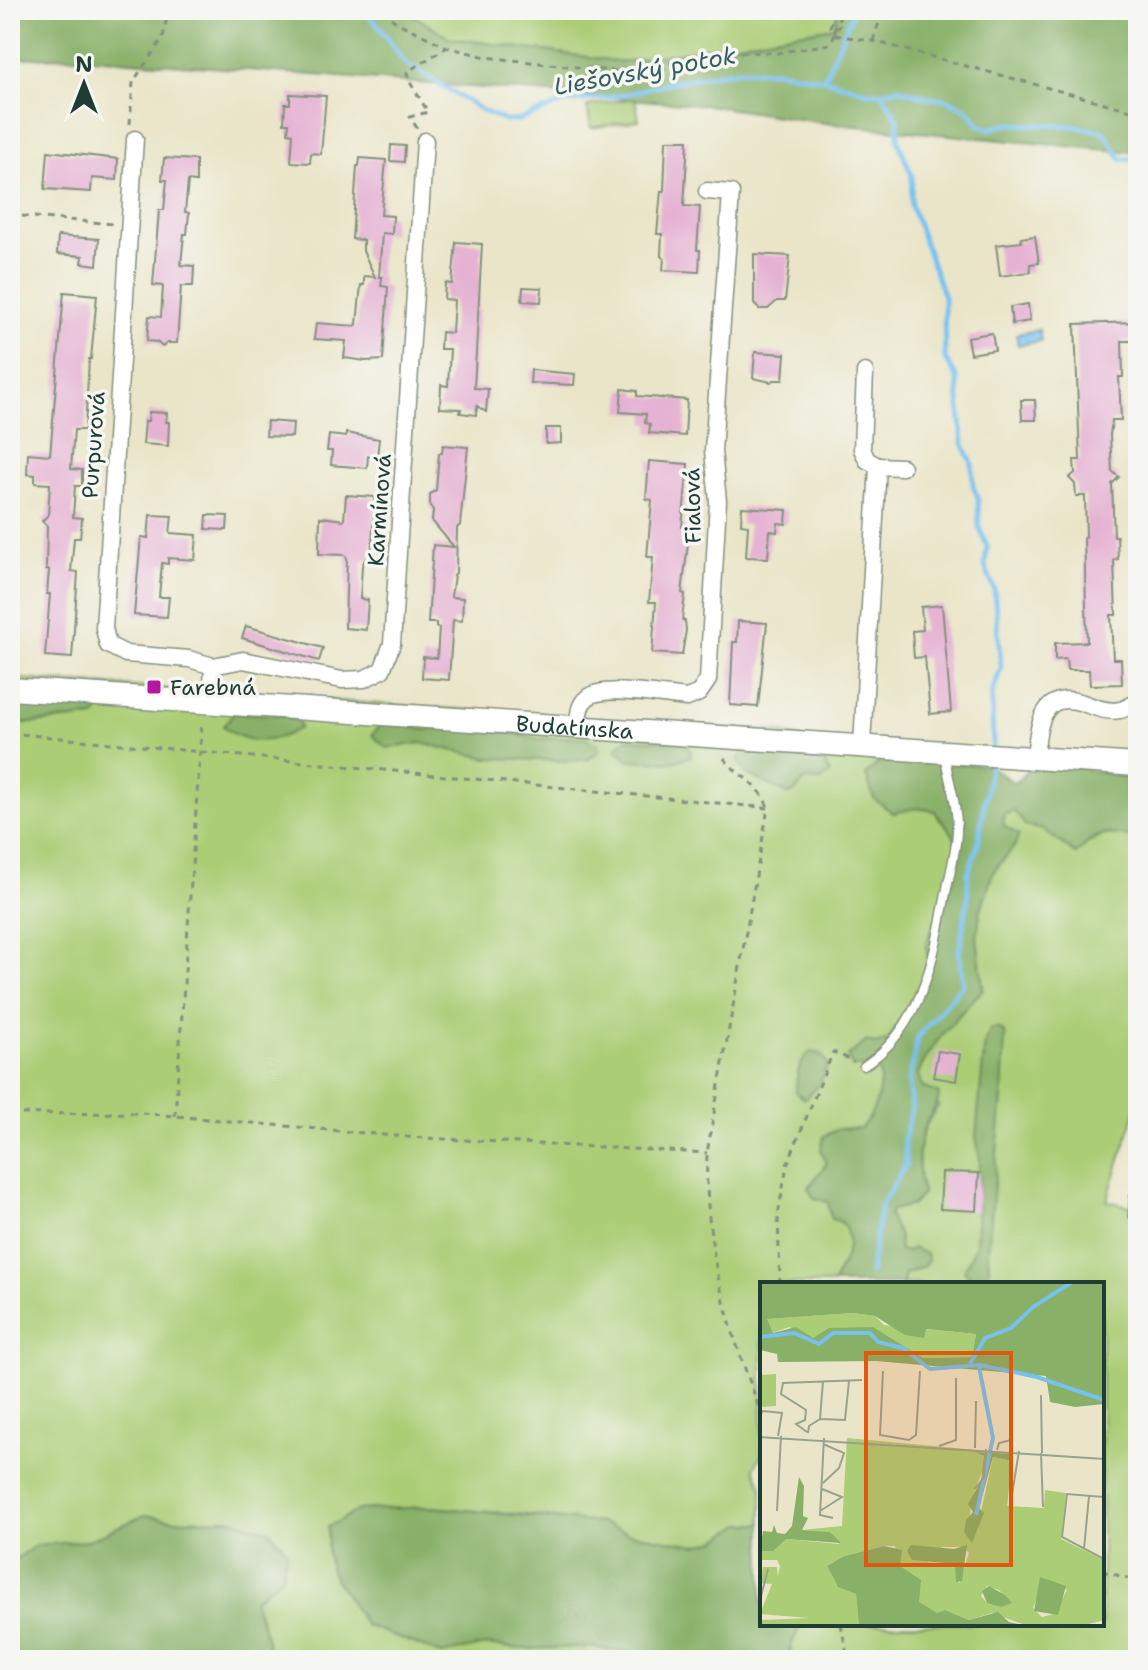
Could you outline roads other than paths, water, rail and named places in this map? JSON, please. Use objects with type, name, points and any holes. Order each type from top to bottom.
[{"type":"street","name":"Purpurová","points":[[135,139],[104,628],[108,645],[126,654],[189,659],[213,666]]},
{"type":"street","name":"Karmínová","points":[[213,666],[243,660],[342,680],[364,679],[382,670],[392,644],[425,141]]},
{"type":"street","name":"Fialová","points":[[577,727],[580,706],[588,696],[602,691],[687,698],[699,693],[708,680],[718,501],[713,451],[731,193],[707,191]]},
{"type":"street","points":[[865,372],[862,449],[867,460],[878,466],[902,467]]},
{"type":"street","points":[[862,745],[878,466]]},
{"type":"street","points":[[207,702],[213,666]]},
{"type":"street","name":"Budatínska","points":[[10,689],[1138,765]]},
{"type":"street","points":[[1035,758],[1038,726],[1052,704],[1075,700],[1104,710],[1121,710],[1138,702]]},
{"type":"lane","points":[[864,1066],[883,1054],[922,996],[930,972],[957,832],[944,752]]},
{"type":"water","points":[[1039,330],[1041,341],[1018,345],[1016,334]]},
{"type":"waterway","name":"Liešovský potok","points":[[363,10],[378,25],[404,62],[483,111],[505,121],[519,120],[566,102],[620,96],[663,84],[739,70],[778,71],[824,79],[868,92],[882,93],[897,88],[930,98],[946,99],[968,110],[979,125],[989,129],[1010,124],[1073,126],[1104,132],[1121,159],[1138,159]]},
{"type":"waterway","points":[[824,79],[854,10]]},
{"type":"waterway","points":[[882,93],[898,120],[898,141],[912,176],[911,205],[944,297],[945,358],[957,378],[963,443],[972,463],[979,527],[987,546],[985,566],[994,589],[1001,668],[992,694],[993,751]]},
{"type":"waterway","points":[[870,1273],[881,1205],[906,1165],[904,1140],[912,1109],[909,1081],[918,1037],[963,984],[959,952],[968,899],[968,873],[978,844],[991,761]]},
{"type":"place","name":"Farebná","points":[[154,687]]}]
